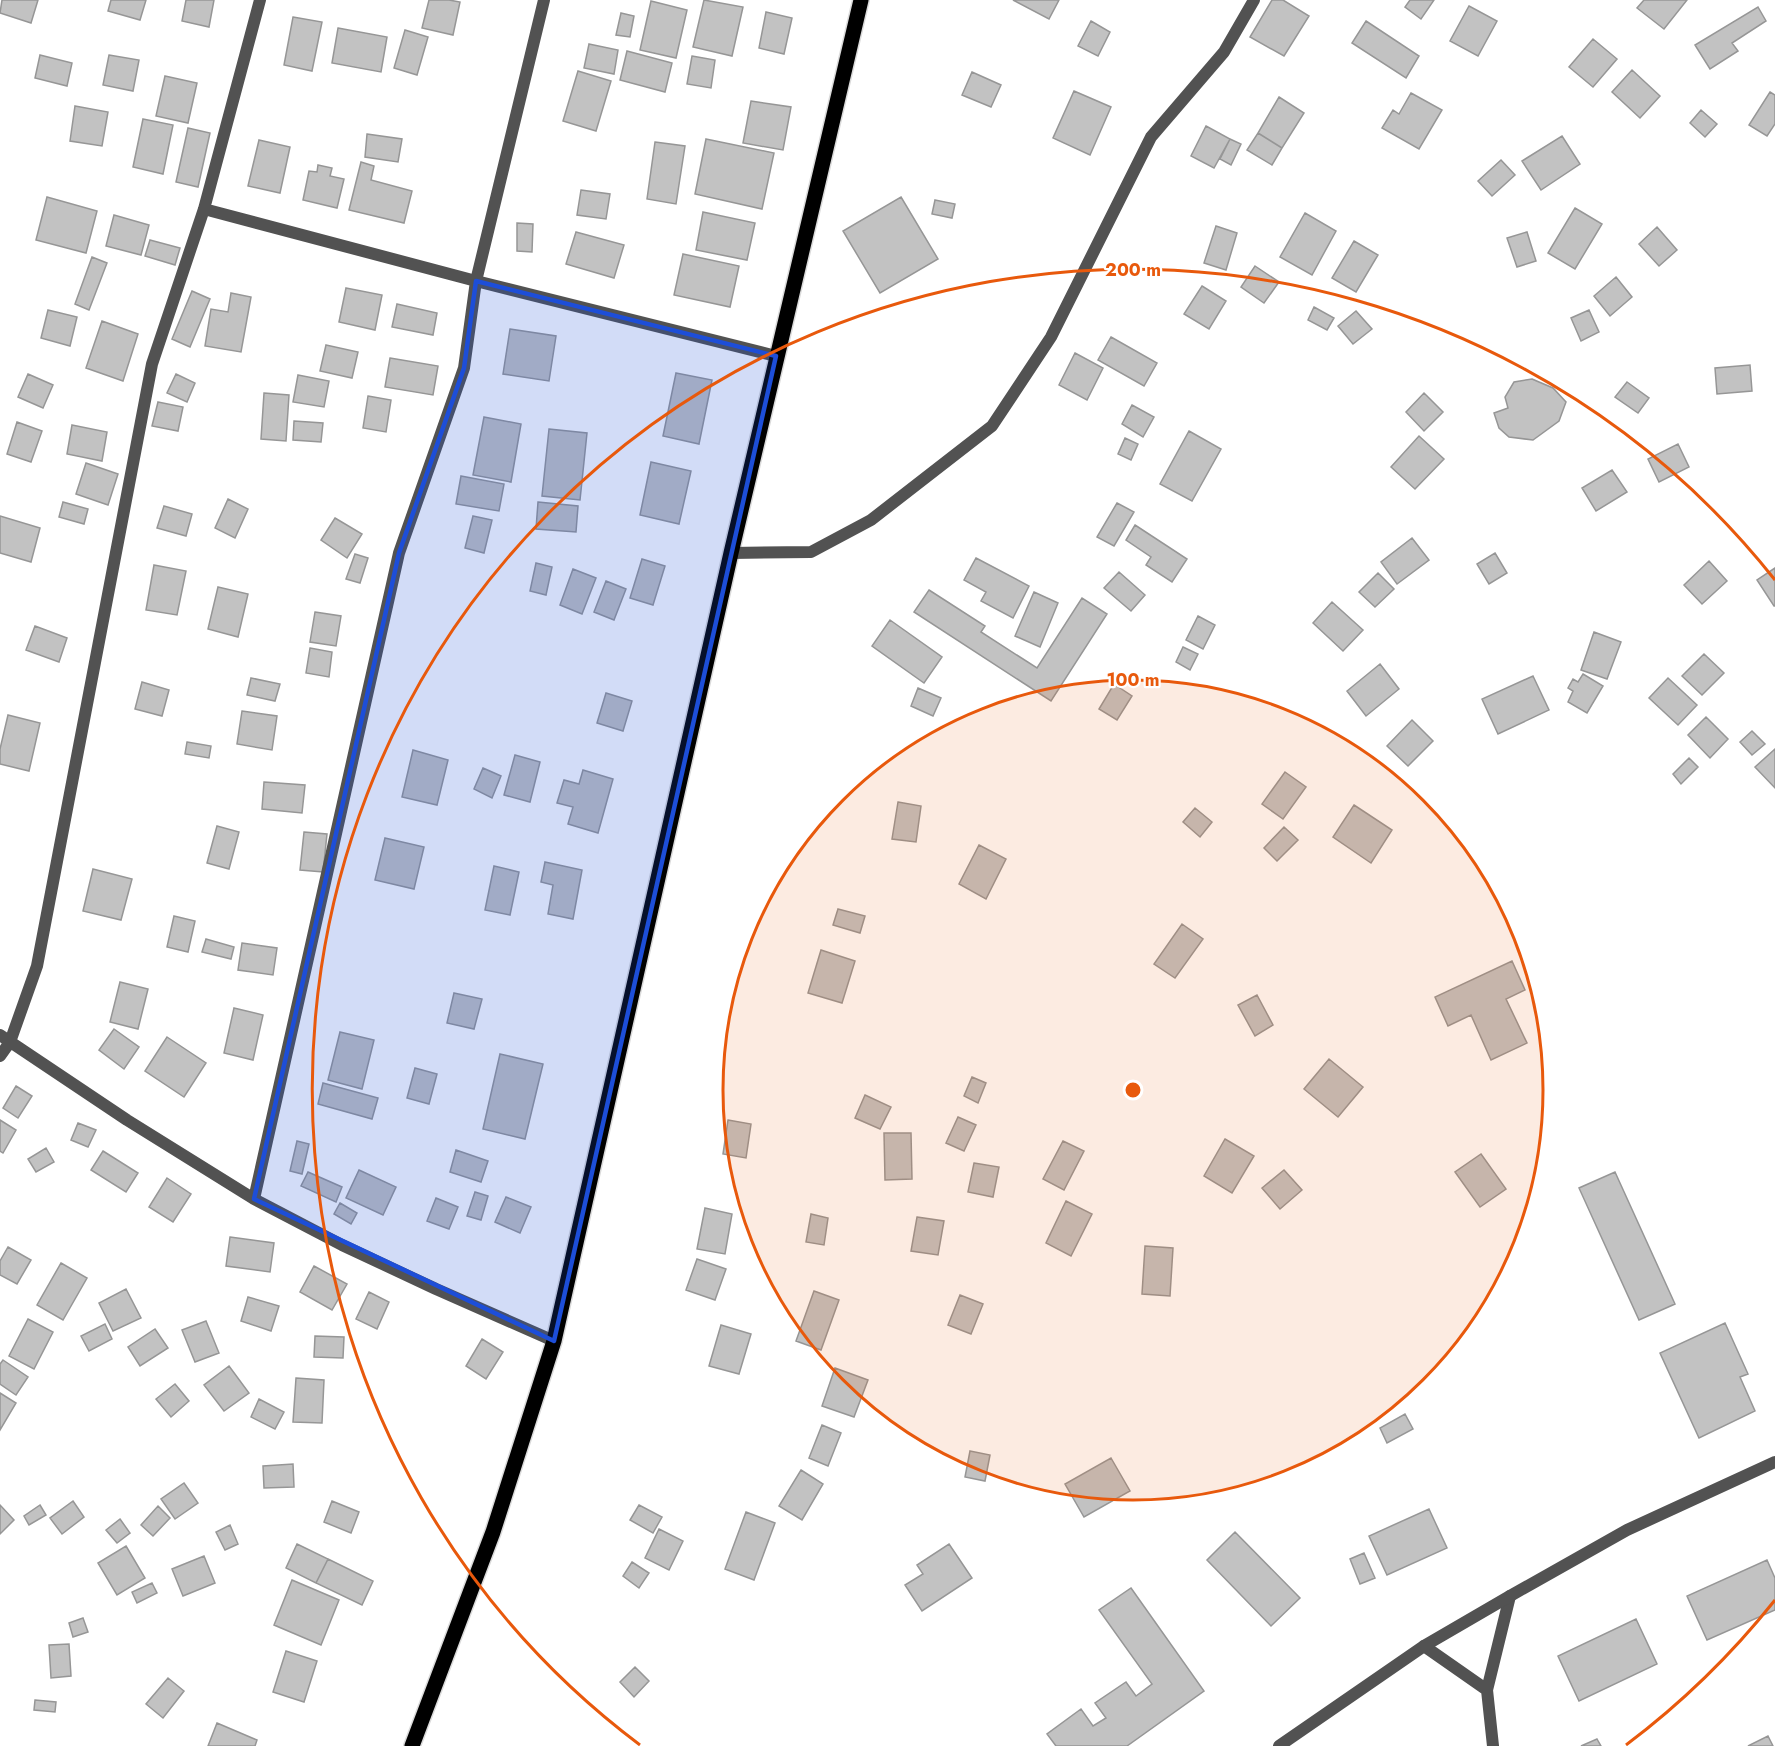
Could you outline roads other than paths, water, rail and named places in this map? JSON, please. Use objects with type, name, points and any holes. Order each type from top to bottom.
[{"type":"main road","points":[[412,1746],[493,1532],[554,1341],[776,356],[861,0]]},
{"type":"street","points":[[0,1056],[5,1038],[37,966],[152,364],[204,209],[260,0]]},
{"type":"street","points":[[254,1199],[399,554],[464,368],[476,281],[544,0]]},
{"type":"street","points":[[731,553],[811,552],[871,520],[992,426],[1051,337],[1151,137],[1224,52],[1254,0]]},
{"type":"street","points":[[204,209],[476,281],[776,356]]},
{"type":"street","points":[[5,1038],[254,1199],[342,1245],[554,1341]]},
{"type":"street","points":[[1279,1746],[1424,1646],[1509,1596],[1627,1530],[1775,1462]]},
{"type":"street","points":[[1494,1746],[1487,1690],[1509,1596]]},
{"type":"street","points":[[1424,1646],[1487,1690]]}]
